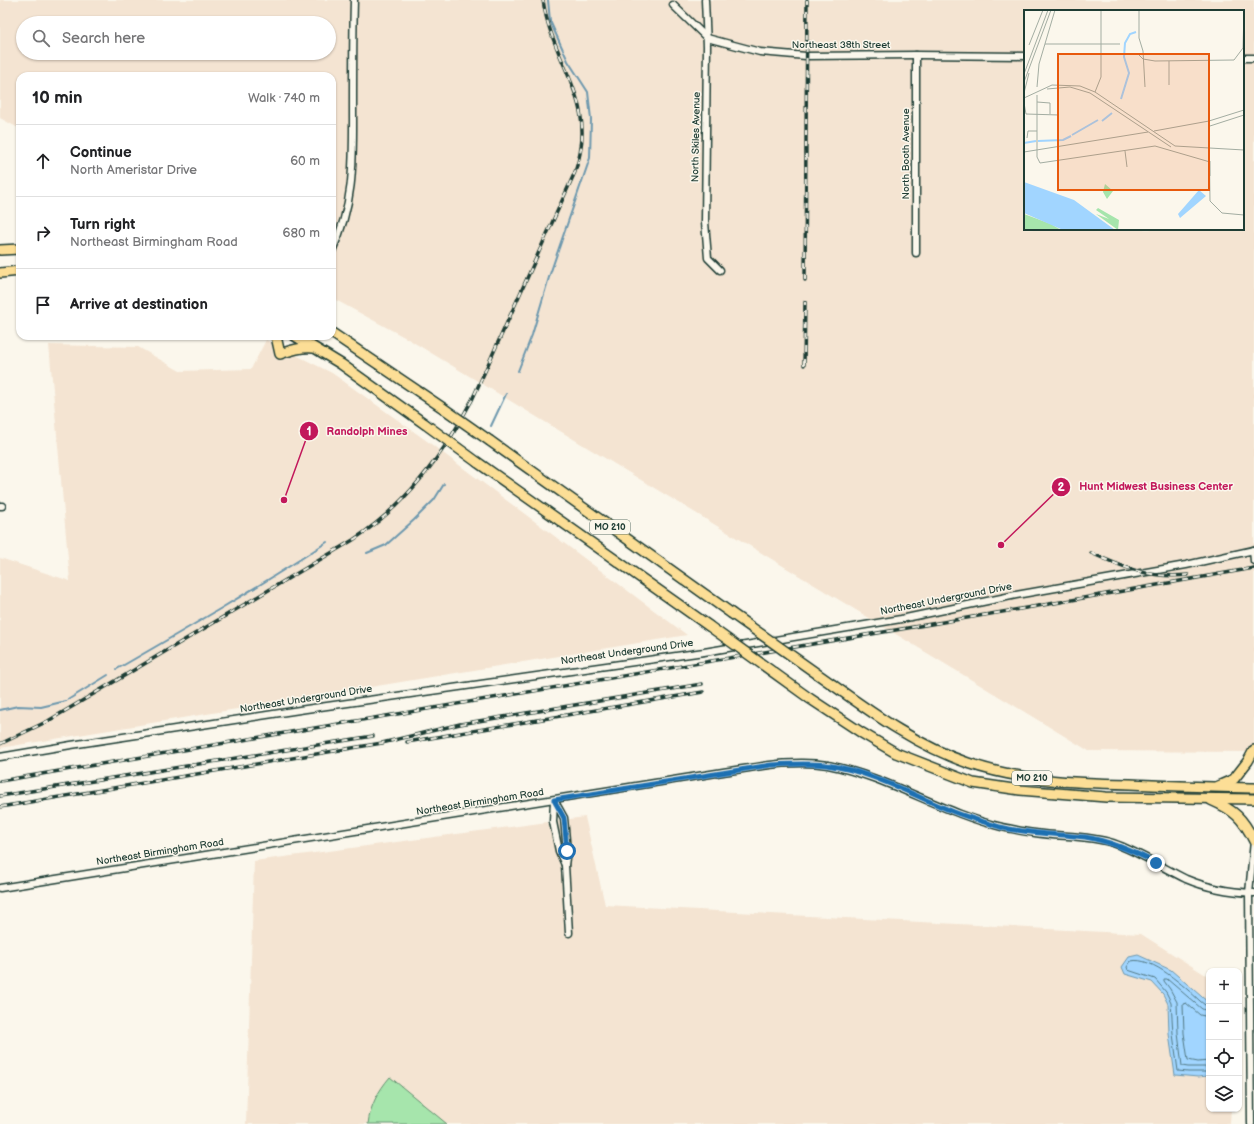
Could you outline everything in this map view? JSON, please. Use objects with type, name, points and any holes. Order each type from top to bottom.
[{"type":"highway","points":[[0,250],[16,249]]},
{"type":"highway","points":[[0,273],[16,271]]},
{"type":"highway","name":"MO 210","points":[[336,337],[490,441],[880,719],[916,740],[968,763],[1017,776],[1074,782],[1254,788]]},
{"type":"highway","points":[[277,340],[280,354],[300,348],[314,348]]},
{"type":"highway","name":"MO 210","points":[[301,340],[341,364],[809,698],[862,733],[896,753],[973,783],[1020,790],[1106,797],[1254,799]]},
{"type":"highway","points":[[1217,787],[1234,779],[1248,761],[1254,750]]},
{"type":"highway","points":[[1206,798],[1232,811],[1244,822],[1254,841]]},
{"type":"street","points":[[336,243],[345,219],[352,184],[354,0]]},
{"type":"street","name":"North Skiles Avenue","points":[[705,0],[707,38],[705,222],[708,258],[720,270]]},
{"type":"street","name":"Northeast 38th Street","points":[[673,5],[707,38],[730,45],[774,54],[806,56],[1024,56]]},
{"type":"street","name":"North Booth Avenue","points":[[916,55],[916,252]]},
{"type":"street","points":[[1253,550],[1254,561]]},
{"type":"street","name":"Northeast Underground Drive","points":[[0,757],[313,708],[704,652],[901,619],[1016,595],[1186,565],[1253,550]]},
{"type":"street","name":"Northeast Birmingham Road","points":[[0,888],[771,765],[800,763],[827,765],[879,779],[955,812],[1001,827],[1035,833],[1086,838],[1111,843],[1134,851],[1187,879],[1214,888],[1252,893]]},
{"type":"street","points":[[554,800],[553,822],[559,851],[565,865]]},
{"type":"street","points":[[554,800],[564,818],[567,851],[565,865],[570,932]]},
{"type":"street","points":[[1251,1124],[1252,893],[1254,841]]},
{"type":"shaded area","points":[[0,0],[1254,0],[1254,752],[1089,751],[408,339],[336,300],[336,72],[16,72],[16,127],[0,118]]},
{"type":"shaded area","points":[[266,340],[332,373],[427,441],[687,635],[0,748],[0,558],[70,581],[49,345],[138,347],[180,371],[251,369]]},
{"type":"shaded area","points":[[585,817],[605,905],[1141,934],[1206,975],[1206,1112],[1231,1112],[1230,1124],[246,1124],[254,861]]},
{"type":"green space","points":[[390,1077],[447,1124],[368,1124],[375,1099]]},
{"type":"water","points":[[1138,955],[1171,970],[1206,1000],[1206,1076],[1175,1075],[1169,1034],[1168,1004],[1163,994],[1152,982],[1125,974],[1122,967],[1129,957]]},
{"type":"waterway","points":[[518,371],[532,335],[550,274],[590,158],[591,119],[588,92],[568,61],[550,21],[548,0]]},
{"type":"waterway","points":[[491,426],[506,394]]},
{"type":"waterway","points":[[367,553],[386,545],[414,520],[434,500],[444,484]]},
{"type":"waterway","points":[[117,669],[197,623],[327,542]]},
{"type":"waterway","points":[[0,710],[18,706],[41,707],[66,701],[108,675]]},
{"type":"railway","points":[[0,744],[48,721],[353,540],[382,518],[408,493],[420,480],[442,450],[472,400],[575,172],[581,147],[582,124],[578,104],[572,84],[555,44],[548,23],[543,0]]},
{"type":"railway","points":[[805,280],[807,0]]},
{"type":"railway","points":[[804,365],[805,302]]},
{"type":"railway","points":[[1091,553],[1127,568],[1150,574],[1174,576],[1188,575]]},
{"type":"railway","points":[[0,781],[1032,607],[1254,568]]},
{"type":"railway","points":[[0,807],[382,743],[460,724],[702,684]]},
{"type":"railway","points":[[407,742],[703,692]]},
{"type":"railway","points":[[0,796],[373,736]]},
{"type":"place","name":"Randolph Mines","points":[[284,500]]},
{"type":"place","name":"Hunt Midwest Business Center","points":[[1001,545]]},
{"type":"route","points":[[567,851],[564,818],[554,800],[723,772],[771,765],[800,763],[827,765],[879,779],[955,812],[1001,827],[1035,833],[1086,838],[1111,843],[1134,851],[1156,863]]}]
